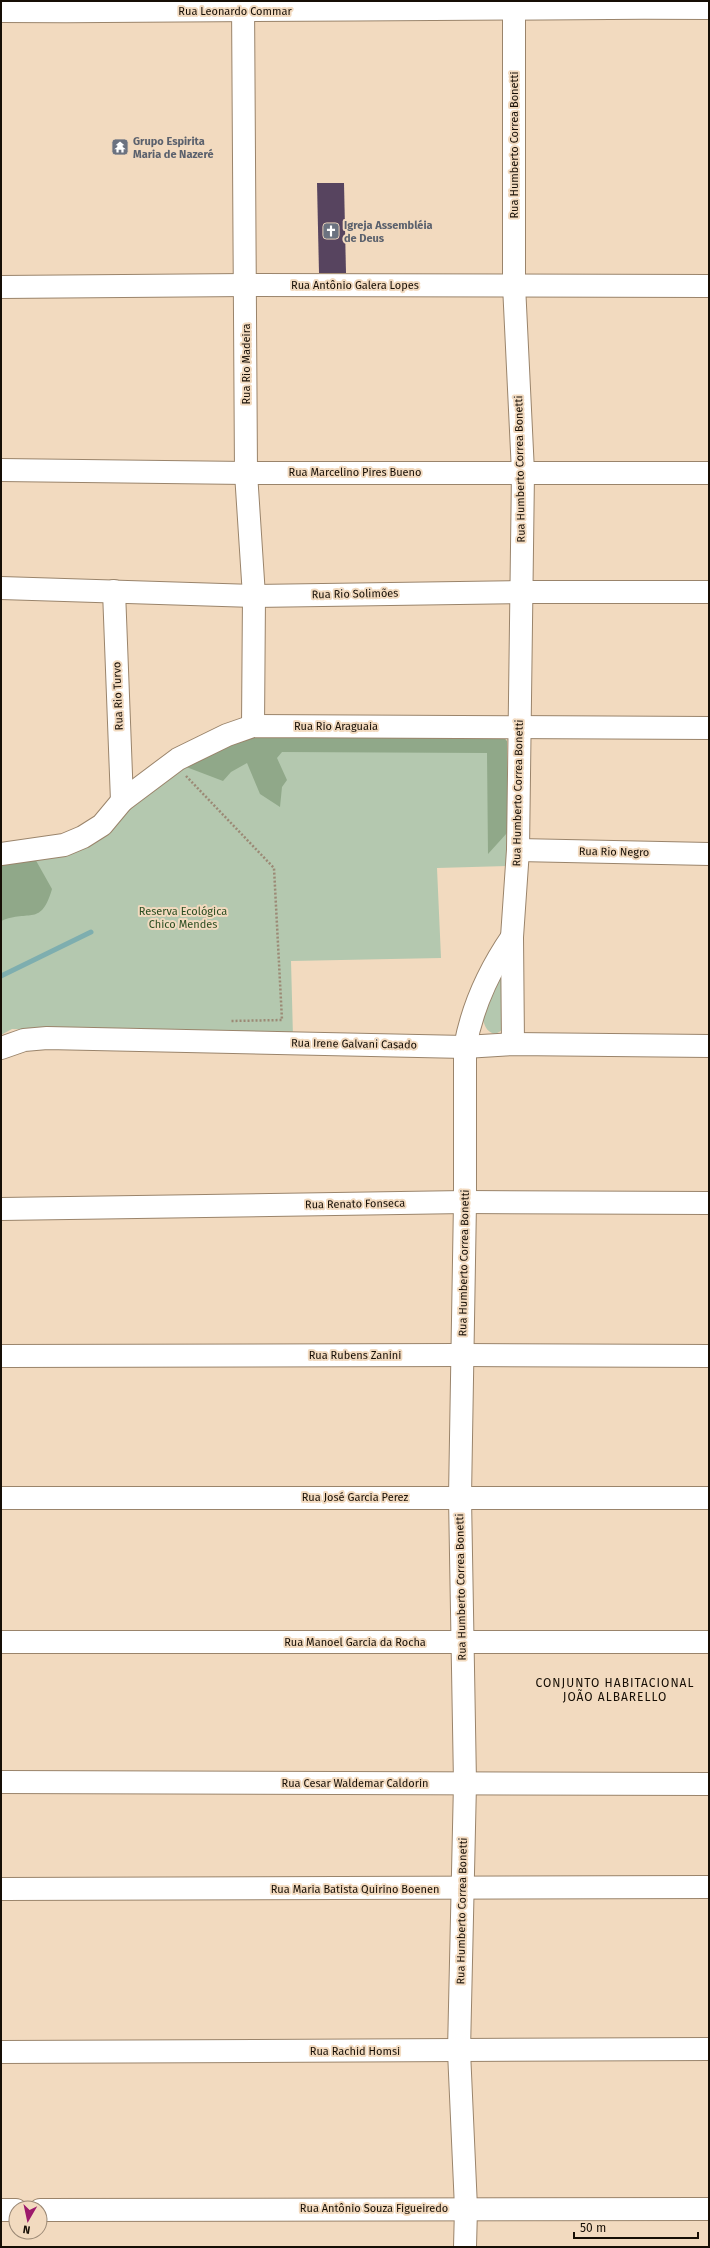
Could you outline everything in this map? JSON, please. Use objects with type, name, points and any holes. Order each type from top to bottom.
[{"type":"street","name":"Rua Leonardo Commar","points":[[1,12],[243,6],[514,4],[709,8]]},
{"type":"street","name":"Rua Humberto Correa Bonetti","points":[[513,1044],[512,937],[518,850],[523,472],[514,285],[514,4]]},
{"type":"street","name":"Rua Rio Madeira","points":[[243,6],[246,284],[246,473],[254,596],[253,726]]},
{"type":"street","name":"Rua Antônio Galera Lopes","points":[[1,287],[246,284],[709,286]]},
{"type":"street","name":"Rua Marcelino Pires Bueno","points":[[1,470],[246,473],[523,472],[709,474]]},
{"type":"street","name":"Rua Rio Solimões","points":[[1,588],[254,596],[521,592],[709,592]]},
{"type":"street","name":"Rua Rio Turvo","points":[[114,591],[122,801]]},
{"type":"street","name":"Rua Rio Araguaia","points":[[1,854],[64,845],[84,837],[102,825],[122,801],[178,759],[227,734],[253,726],[709,728]]},
{"type":"street","name":"Rua Rio Negro","points":[[518,850],[709,854]]},
{"type":"street","name":"Rua Humberto Correa Bonetti","points":[[465,2247],[466,2208],[459,2051],[465,1783],[460,1498],[465,1202],[465,1047],[468,1030],[494,963],[512,937]]},
{"type":"street","name":"Rua Irene Galvani Casado","points":[[1,1048],[24,1040],[48,1038],[465,1047],[513,1044],[709,1046]]},
{"type":"street","name":"Rua Renato Fonseca","points":[[1,1209],[465,1202],[709,1203]]},
{"type":"street","name":"Rua Rubens Zanini","points":[[1,1356],[462,1354],[709,1356]]},
{"type":"street","name":"Rua José Garcia Perez","points":[[1,1498],[709,1498]]},
{"type":"street","name":"Rua Manoel Garcia da Rocha","points":[[1,1642],[709,1642]]},
{"type":"street","name":"Rua Cesar Waldemar Caldorin","points":[[1,1782],[709,1784]]},
{"type":"street","name":"Rua Maria Batista Quirino Boenen","points":[[1,1889],[709,1887]]},
{"type":"street","name":"Rua Rachid Homsi","points":[[1,2052],[709,2049]]},
{"type":"street","name":"Rua Antônio Souza Figueiredo","points":[[48,2210],[466,2208],[709,2209]]},
{"type":"path","points":[[181,770],[274,868],[282,1020],[227,1021]]},
{"type":"green space","points":[[253,734],[501,734],[507,741],[507,833],[488,854],[487,753],[282,752],[277,758],[287,780],[282,787],[280,807],[260,794],[247,763],[231,772],[223,781],[181,765]]},
{"type":"green space","name":"Reserva Ecológica Chico Mendes","points":[[230,740],[507,741],[507,866],[437,868],[441,958],[291,961],[293,1037],[12,1029],[1,1035],[1,861],[128,808],[181,765]]},
{"type":"green space","points":[[34,857],[52,889],[48,901],[39,913],[1,921],[1,861]]},
{"type":"green space","points":[[501,962],[505,1025],[502,1030],[492,1033],[486,1028],[483,1019]]},
{"type":"building","name":"Igreja Assembléia de Deus","points":[[317,183],[344,183],[346,273],[319,273]]},
{"type":"waterway","points":[[1,976],[91,932]]},
{"type":"place","name":"Grupo Espirita Maria de Nazeré","points":[[120,147]]},
{"type":"place","name":"Igreja Assembléia de Deus","points":[[331,231]]},
{"type":"district","name":"CONJUNTO HABITACIONAL JOÃO ALBARELLO","points":[[615,1690]]}]
